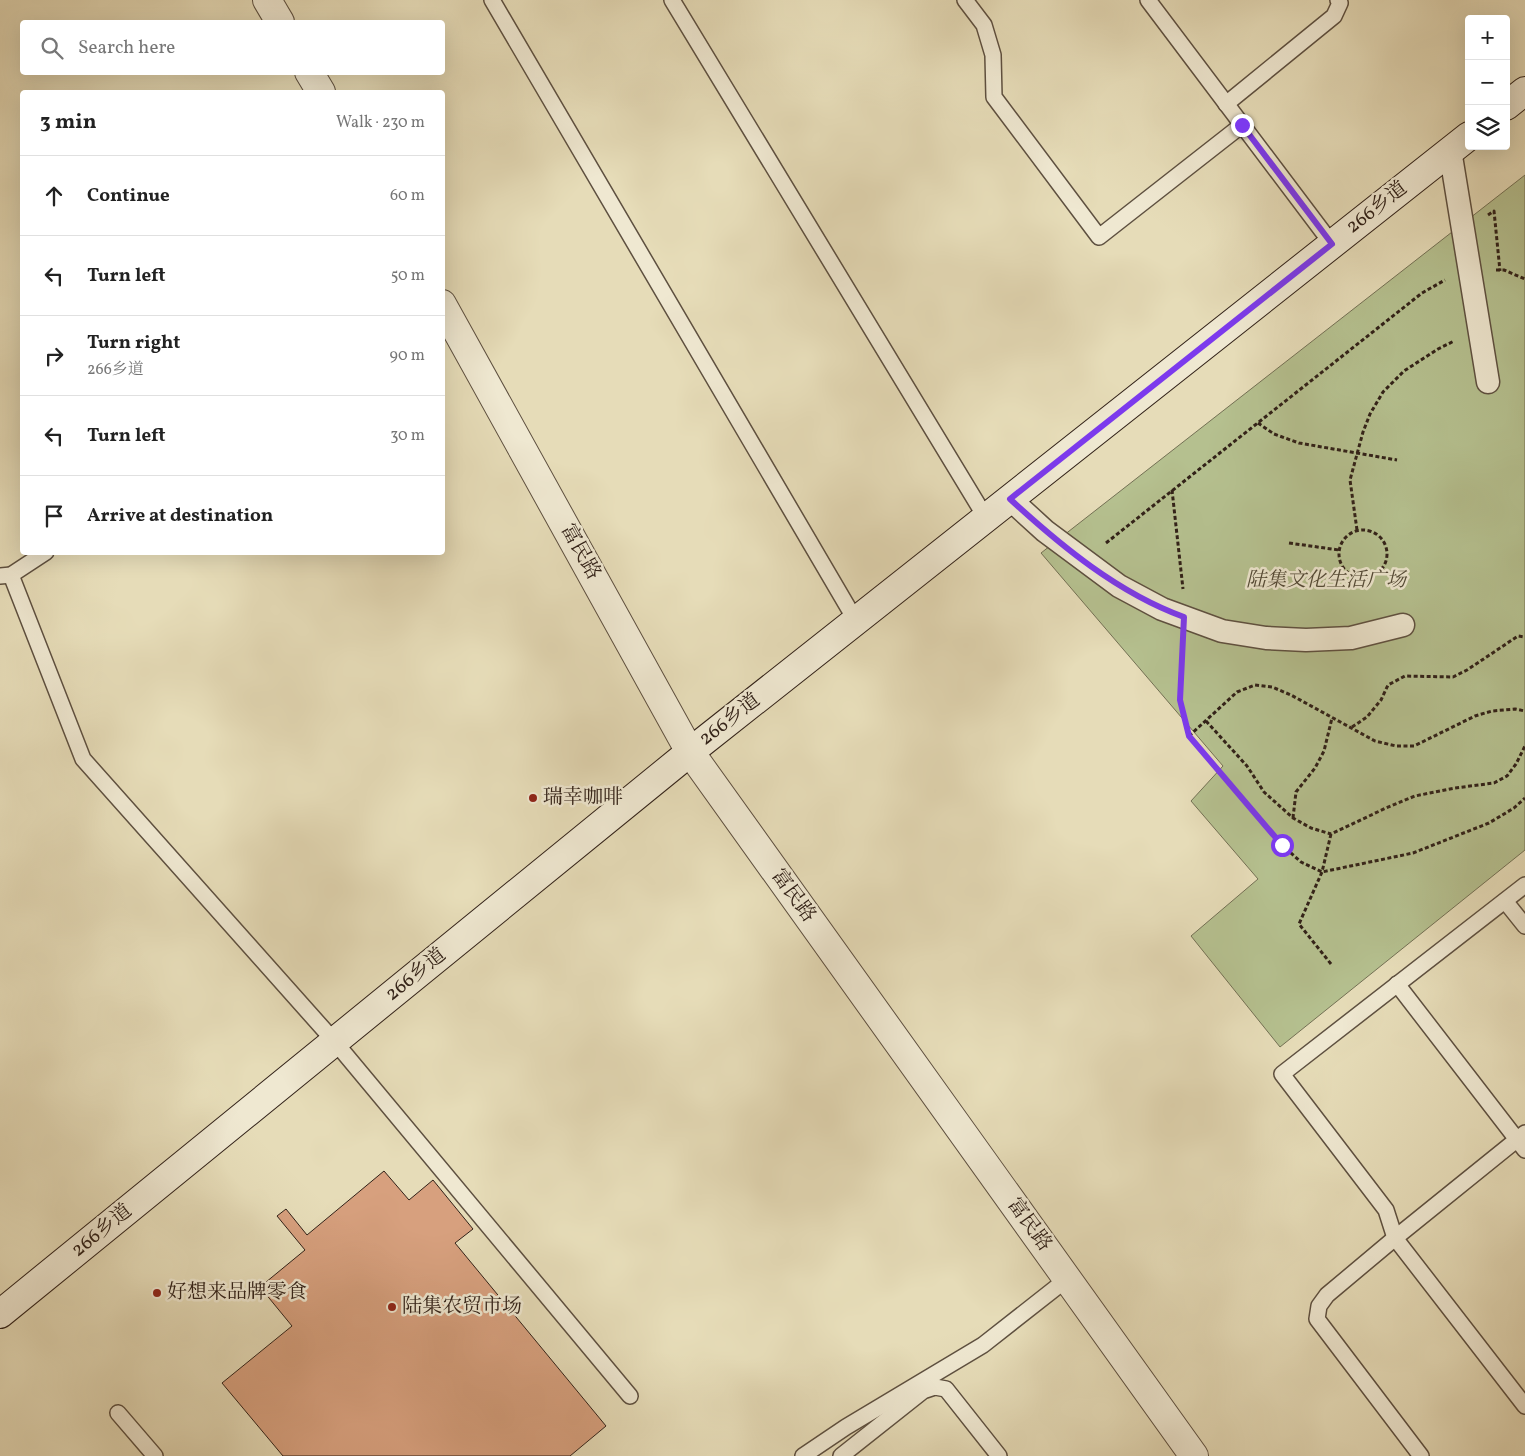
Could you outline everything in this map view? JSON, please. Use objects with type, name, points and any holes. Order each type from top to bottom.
[{"type":"main road","points":[[268,0],[279,20]]},
{"type":"main road","points":[[311,75],[320,90]]},
{"type":"main road","points":[[1507,105],[1525,91]]},
{"type":"main road","name":"266乡道","points":[[0,1314],[690,752],[1460,143]]},
{"type":"main road","name":"富民路","points":[[445,309],[690,752],[1194,1456]]},
{"type":"street","points":[[1460,143],[1470,269],[1488,382]]},
{"type":"street","points":[[1010,499],[1045,531],[1120,586],[1162,609],[1229,633],[1306,640],[1352,638],[1403,625]]},
{"type":"lane","points":[[492,0],[856,621]]},
{"type":"lane","points":[[672,0],[986,518]]},
{"type":"lane","points":[[965,0],[984,25],[993,55],[994,97],[1099,237],[1242,125]]},
{"type":"lane","points":[[1148,0],[1332,244]]},
{"type":"lane","points":[[1226,104],[1334,16],[1340,3],[1338,0]]},
{"type":"lane","points":[[41,555],[5,576],[84,758],[335,1042],[630,1396]]},
{"type":"lane","points":[[1525,885],[1282,1074],[1386,1210],[1395,1238],[1525,1406]]},
{"type":"lane","points":[[1506,900],[1525,926]]},
{"type":"lane","points":[[1397,984],[1522,1140],[1395,1238],[1327,1295],[1319,1306],[1317,1319],[1421,1456]]},
{"type":"lane","points":[[803,1456],[846,1427],[983,1346],[1067,1279]]},
{"type":"lane","points":[[841,1456],[923,1391],[935,1387],[946,1389],[999,1456]]},
{"type":"lane","points":[[118,1412],[155,1456]]},
{"type":"path","points":[[1084,560],[1422,293],[1470,269],[1504,270],[1525,279]]},
{"type":"path","points":[[1358,530],[1350,480],[1363,432],[1370,414],[1383,392],[1404,372],[1438,349],[1459,338],[1480,331]]},
{"type":"path","points":[[1258,423],[1274,434],[1299,443],[1397,460]]},
{"type":"path","points":[[1172,490],[1181,569],[1184,617],[1180,700],[1189,736],[1282,845],[1301,862],[1322,872],[1413,853],[1489,823],[1514,808],[1525,798]]},
{"type":"path","points":[[1366,530],[1374,532],[1386,543],[1387,560],[1384,568],[1371,578],[1362,579],[1354,577],[1342,567],[1339,550],[1344,538],[1350,533],[1366,530]]},
{"type":"path","points":[[1289,543],[1339,550]]},
{"type":"path","points":[[1352,728],[1367,717],[1381,700],[1388,685],[1405,676],[1453,677],[1467,670],[1518,636],[1525,637]]},
{"type":"path","points":[[1189,736],[1237,692],[1255,686],[1272,687],[1375,741],[1396,746],[1414,746],[1475,716],[1492,711],[1516,708],[1525,711]]},
{"type":"path","points":[[1292,818],[1296,792],[1315,768],[1324,751],[1332,718]]},
{"type":"path","points":[[1206,720],[1247,766],[1264,792],[1292,818],[1311,828],[1331,834],[1415,796],[1494,783],[1507,776],[1516,764],[1525,746]]},
{"type":"path","points":[[1331,834],[1322,872],[1299,924],[1331,964]]},
{"type":"green space","name":"陆集文化生活广场","points":[[1525,175],[1525,850],[1280,1047],[1191,936],[1258,879],[1191,801],[1223,766],[1041,553]]},
{"type":"building","name":"陆集农贸市场","points":[[384,1171],[409,1200],[433,1180],[473,1229],[455,1243],[606,1426],[570,1456],[283,1456],[222,1383],[292,1326],[260,1287],[305,1250],[277,1216],[286,1209],[307,1235]]},
{"type":"place","name":"瑞幸咖啡","points":[[533,798]]},
{"type":"place","name":"好想来品牌零食","points":[[157,1293]]},
{"type":"place","name":"陆集农贸市场","points":[[392,1307]]},
{"type":"route","points":[[1242,125],[1332,244],[1010,499],[1045,531],[1120,586],[1162,609],[1184,617],[1180,700],[1189,736],[1282,845]]}]
